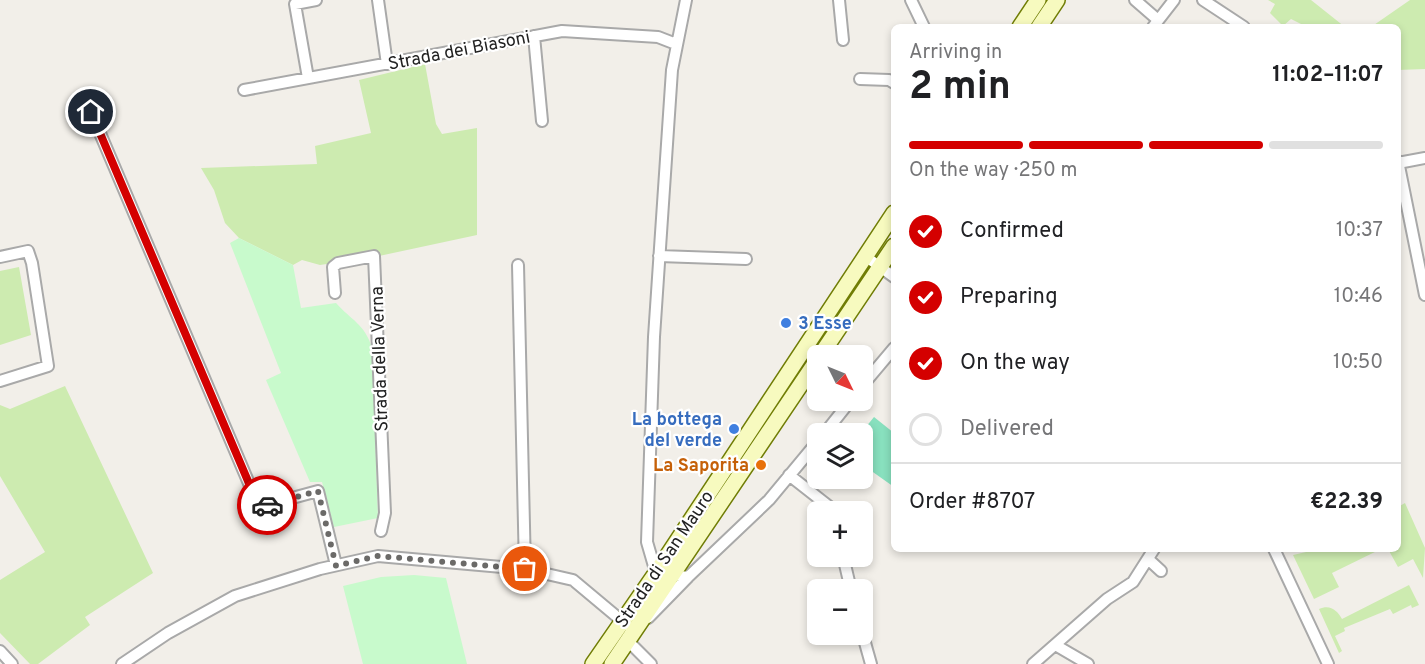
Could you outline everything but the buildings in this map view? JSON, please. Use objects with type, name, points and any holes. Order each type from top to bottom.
[{"type":"main road","points":[[1022,24],[1038,0]]},
{"type":"main road","points":[[1041,24],[1057,0]]},
{"type":"main road","name":"Strada di San Mauro","points":[[612,664],[656,573],[891,217]]},
{"type":"main road","points":[[827,345],[891,250]]},
{"type":"main road","name":"Strada di San Mauro","points":[[592,664],[628,631],[672,575],[807,375]]},
{"type":"street","points":[[308,78],[296,4],[316,0]]},
{"type":"street","points":[[378,0],[387,64]]},
{"type":"street","points":[[686,0],[672,70],[654,337],[647,542],[656,573],[688,577]]},
{"type":"street","points":[[839,0],[843,40]]},
{"type":"street","points":[[911,0],[923,24]]},
{"type":"street","points":[[1135,0],[1156,23],[1174,0]]},
{"type":"street","points":[[1203,0],[1239,24]]},
{"type":"street","name":"Strada dei Biasoni","points":[[244,90],[561,31],[658,37],[676,44]]},
{"type":"street","points":[[534,36],[542,121]]},
{"type":"street","points":[[860,79],[891,82]]},
{"type":"street","points":[[91,112],[259,507],[318,491],[336,566]]},
{"type":"street","points":[[1401,162],[1425,158]]},
{"type":"street","points":[[1401,177],[1425,295]]},
{"type":"street","points":[[0,256],[28,251],[32,263],[48,366],[0,381]]},
{"type":"street","points":[[659,255],[746,259]]},
{"type":"street","name":"Strada della Verna","points":[[335,292],[333,267],[338,263],[374,256],[385,513],[381,531]]},
{"type":"street","points":[[865,256],[891,275]]},
{"type":"street","points":[[518,265],[525,569]]},
{"type":"street","points":[[873,373],[891,352]]},
{"type":"street","points":[[833,423],[842,411]]},
{"type":"street","points":[[628,631],[770,500],[807,454]]},
{"type":"street","points":[[789,475],[822,501]]},
{"type":"street","points":[[1033,664],[1057,646],[1107,599],[1133,582],[1153,552]]},
{"type":"street","points":[[1275,552],[1328,664]]},
{"type":"street","points":[[123,664],[168,633],[235,596],[378,556],[525,569],[573,580],[628,631],[651,664]]},
{"type":"street","points":[[1148,559],[1161,571]]},
{"type":"street","points":[[866,645],[871,664]]},
{"type":"street","points":[[1057,646],[1088,664]]},
{"type":"street","points":[[0,651],[12,664]]},
{"type":"green space","points":[[1268,0],[1311,0],[1341,24],[1301,24],[1291,19],[1285,24],[1281,24],[1270,13],[1275,4]]},
{"type":"green space","points":[[1410,0],[1425,0],[1425,69],[1401,70],[1401,24],[1375,24]]},
{"type":"green space","points":[[425,64],[436,124],[442,134],[477,128],[477,235],[379,256],[320,265],[302,260],[293,265],[239,238],[225,223],[214,190],[201,168],[317,164],[315,146],[371,133],[359,80]]},
{"type":"green space","points":[[239,238],[293,265],[301,308],[336,303],[366,333],[372,348],[378,518],[334,527],[322,482],[310,482],[266,380],[281,373],[230,243]]},
{"type":"green space","points":[[19,267],[31,335],[0,345],[0,271]]},
{"type":"green space","points":[[65,386],[153,573],[85,617],[90,625],[38,664],[30,664],[0,633],[0,580],[45,552],[0,476],[0,405],[10,409]]},
{"type":"green space","points":[[874,417],[891,431],[891,485],[873,472],[873,423],[869,423]]},
{"type":"green space","points":[[1405,503],[1425,548],[1423,578],[1413,559],[1398,567],[1390,552],[1401,552],[1401,505]]},
{"type":"green space","points":[[1306,552],[1375,552],[1332,573],[1339,587],[1314,599],[1293,555]]},
{"type":"green space","points":[[414,575],[446,578],[467,664],[363,664],[343,586],[381,577]]},
{"type":"green space","points":[[1409,585],[1419,605],[1412,608],[1411,605],[1393,614],[1390,609],[1344,628],[1345,631],[1335,636],[1342,651],[1339,653],[1319,609],[1327,607],[1333,609],[1342,619]]},
{"type":"way so far","points":[[267,505],[318,491],[336,566],[378,556],[525,569]]},
{"type":"place","name":"3 Esse","points":[[786,323]]},
{"type":"place","name":"La bottega del verde","points":[[734,429]]},
{"type":"place","name":"La Saporita","points":[[761,465]]},
{"type":"route","points":[[91,112],[259,507],[267,505]]}]
